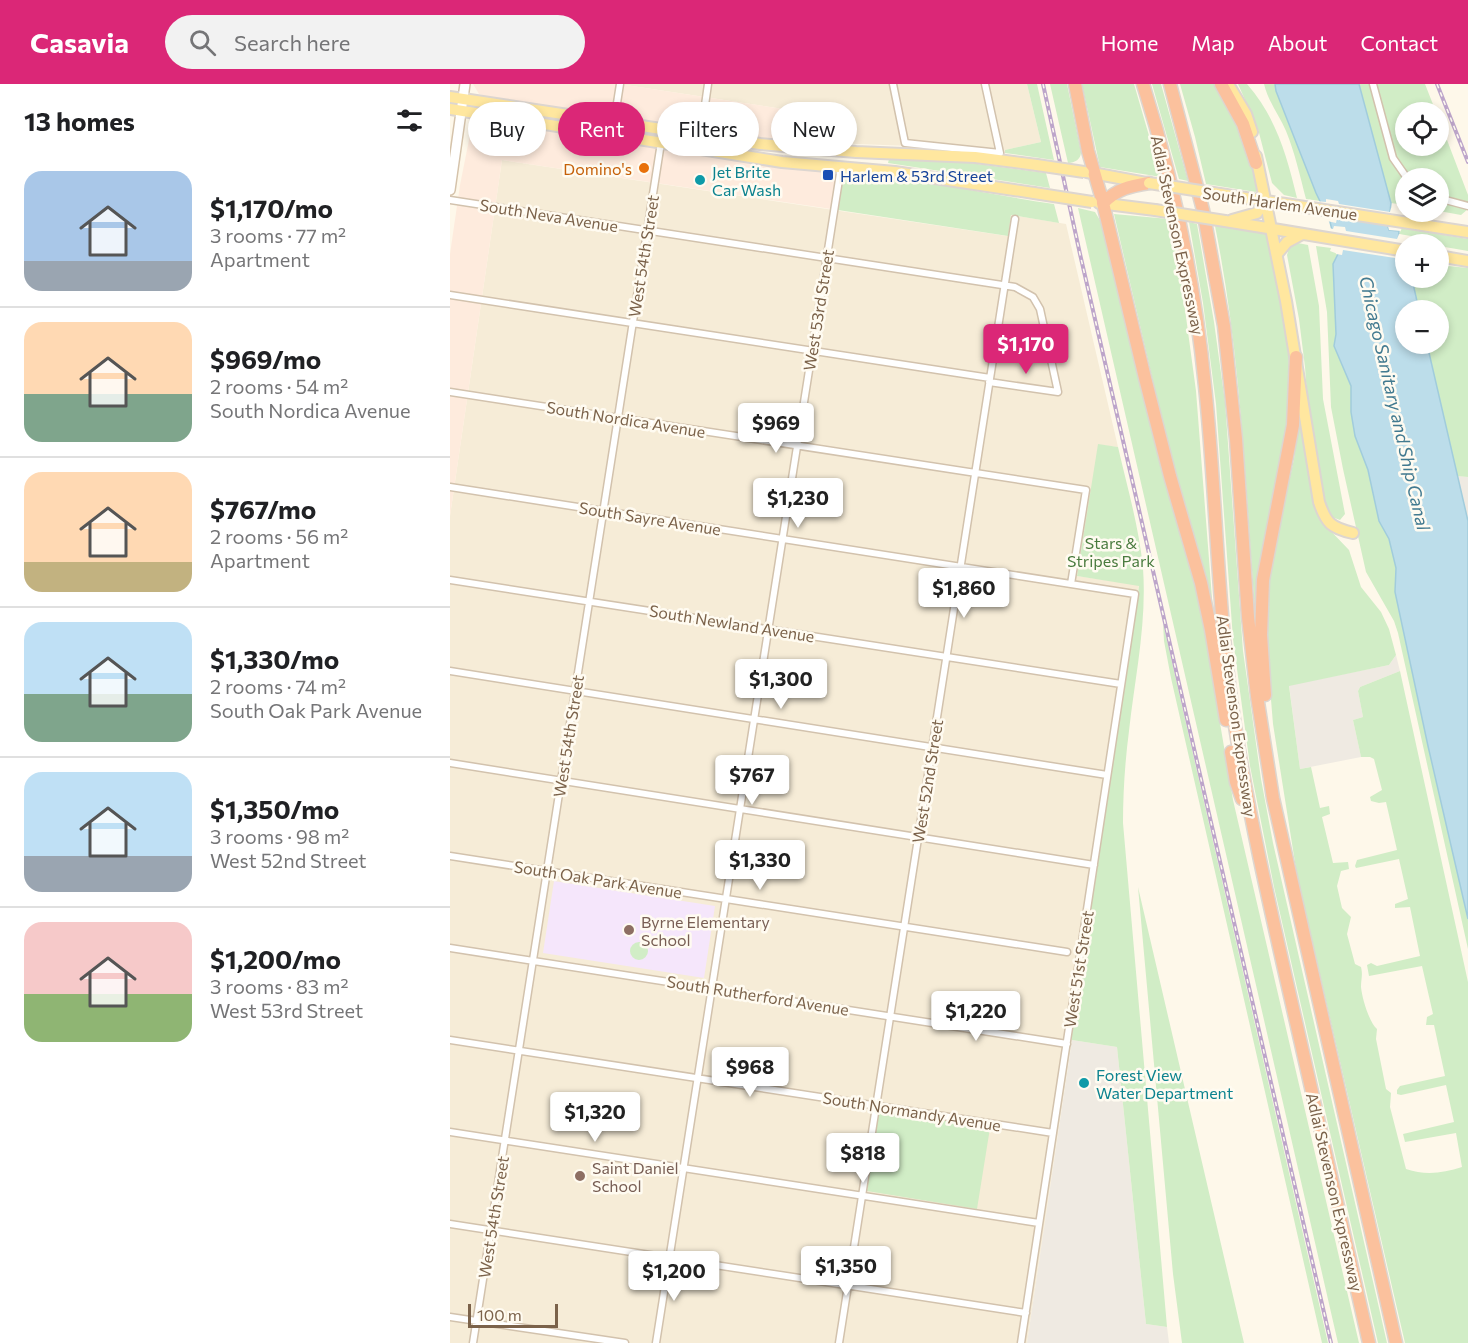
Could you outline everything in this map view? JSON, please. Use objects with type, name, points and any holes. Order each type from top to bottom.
[{"type":"highway","points":[[1075,84],[1085,166],[1098,202],[1170,476],[1201,583],[1236,782],[1256,846]]},
{"type":"highway","name":"Adlai Stevenson Expressway","points":[[1143,84],[1178,217],[1200,345],[1210,434],[1220,598],[1227,664],[1235,726],[1256,846],[1369,1343]]},
{"type":"highway","name":"Adlai Stevenson Expressway","points":[[1170,84],[1203,210],[1224,326],[1236,439],[1248,617],[1257,696],[1273,798],[1396,1343]]},
{"type":"highway","points":[[1221,84],[1242,124],[1256,163]]},
{"type":"highway","points":[[1098,202],[1119,190],[1149,183]]},
{"type":"highway","points":[[1273,798],[1262,661],[1261,607],[1268,552],[1293,425],[1296,357]]},
{"type":"main road","points":[[450,190],[456,110],[462,99],[465,84]]},
{"type":"main road","points":[[1228,84],[1246,114],[1254,141],[1256,163],[1273,229],[1321,508],[1329,523],[1336,529],[1353,533]]},
{"type":"main road","name":"South Harlem Avenue","points":[[450,97],[558,114]]},
{"type":"main road","name":"South Harlem Avenue","points":[[456,110],[657,141]]},
{"type":"main road","name":"South Harlem Avenue","points":[[759,144],[818,150],[975,157],[1085,166],[1149,183],[1468,232]]},
{"type":"main road","name":"South Harlem Avenue","points":[[757,156],[782,162],[932,176],[1395,249]]},
{"type":"main road","points":[[1226,221],[1252,216],[1261,210],[1266,200]]},
{"type":"main road","points":[[1277,254],[1287,242],[1302,234]]},
{"type":"main road","points":[[1449,258],[1468,261]]},
{"type":"street","points":[[617,102],[620,84]]},
{"type":"street","points":[[706,102],[708,84]]},
{"type":"street","points":[[893,84],[905,143],[1000,153],[985,84]]},
{"type":"street","points":[[1373,84],[1393,158],[1400,168]]},
{"type":"street","name":"West 54th Street","points":[[473,1343],[659,156]]},
{"type":"street","name":"West 53rd Street","points":[[656,1343],[841,167]]},
{"type":"street","name":"South Neva Avenue","points":[[450,200],[1005,285],[1024,290],[1033,297],[1040,309],[1058,392],[990,380]]},
{"type":"street","points":[[1449,201],[1468,206]]},
{"type":"street","name":"West 52nd Street","points":[[839,1343],[1015,219]]},
{"type":"street","points":[[450,295],[990,380]]},
{"type":"street","name":"South Nordica Avenue","points":[[450,392],[1086,490],[1071,584]]},
{"type":"street","name":"South Sayre Avenue","points":[[450,487],[1135,594]]},
{"type":"street","name":"South Newland Avenue","points":[[450,580],[1121,684]]},
{"type":"street","name":"West 51st Street","points":[[1021,1343],[1135,594]]},
{"type":"street","points":[[450,671],[1107,775]]},
{"type":"street","points":[[450,763],[1094,865]]},
{"type":"street","name":"South Oak Park Avenue","points":[[450,856],[1067,952]]},
{"type":"street","name":"South Rutherford Avenue","points":[[450,948],[1066,1044]]},
{"type":"street","name":"South Normandy Avenue","points":[[450,1040],[1053,1133]]},
{"type":"street","points":[[450,1132],[1040,1223]]},
{"type":"street","points":[[450,1224],[1026,1313]]},
{"type":"street","points":[[450,1317],[625,1343]]},
{"type":"shaded area","points":[[473,84],[619,84],[737,102],[657,102],[657,122],[645,120],[645,102],[558,102],[558,107],[546,105],[546,102],[525,102],[479,94]]},
{"type":"shaded area","points":[[619,84],[1027,84],[1041,142],[1005,150],[1005,153],[857,144],[857,102],[771,102],[771,107],[759,105],[759,102],[737,102]]},
{"type":"shaded area","points":[[759,105],[771,107],[771,140],[759,138]]},
{"type":"shaded area","points":[[546,131],[558,132],[558,156],[645,156],[645,145],[657,147],[657,156],[720,156],[844,174],[838,210],[502,160],[450,516],[450,254],[468,145],[468,156],[546,156]]},
{"type":"shaded area","points":[[502,160],[1007,236],[1011,215],[1066,224],[1118,447],[1099,445],[1077,576],[1139,585],[1027,1343],[450,1343],[450,516]]},
{"type":"shaded area","points":[[1457,476],[1468,477],[1468,521]]},
{"type":"shaded area","points":[[1396,655],[1400,671],[1360,687],[1358,691],[1363,717],[1353,720],[1361,757],[1300,769],[1289,685],[1389,665]]},
{"type":"shaded area","name":"Byrne Elementary School","points":[[554,881],[715,906],[704,978],[543,953]]},
{"type":"shaded area","points":[[1072,1040],[1117,1047],[1146,1324],[1167,1327],[1169,1343],[1027,1343]]},
{"type":"green space","points":[[1027,84],[1037,84],[1054,160],[1005,153],[1005,150],[1041,142]]},
{"type":"green space","points":[[1050,84],[1067,84],[1081,152],[1079,159],[1073,162],[1068,163]]},
{"type":"green space","points":[[1082,84],[1134,84],[1161,177],[1100,167]]},
{"type":"green space","points":[[1152,84],[1161,84],[1188,181],[1179,179]]},
{"type":"green space","points":[[1180,84],[1216,84],[1236,121],[1248,151],[1256,180],[1256,192],[1206,184]]},
{"type":"green space","points":[[1238,84],[1247,84],[1273,123],[1289,167],[1297,198],[1284,195],[1272,183],[1258,129]]},
{"type":"green space","points":[[1264,84],[1275,84],[1320,201],[1306,199],[1289,139]]},
{"type":"green space","points":[[1359,84],[1425,84],[1432,102],[1395,102],[1395,156],[1449,156],[1449,145],[1468,195],[1468,209],[1461,215],[1449,213],[1449,168],[1395,168],[1395,204],[1391,203]]},
{"type":"green space","points":[[889,159],[970,163],[1046,173],[1050,188],[888,163]]},
{"type":"green space","points":[[844,174],[923,182],[1054,204],[1059,223],[1011,215],[1008,236],[838,210]]},
{"type":"green space","points":[[1078,208],[1095,212],[1101,222],[1156,446],[1197,587],[1233,800],[1359,1343],[1338,1343]]},
{"type":"green space","points":[[1114,214],[1169,219],[1181,280],[1196,391],[1213,611],[1170,454]]},
{"type":"green space","points":[[1189,222],[1197,224],[1225,402],[1243,651],[1261,779],[1273,843],[1387,1343],[1378,1343],[1274,887],[1250,766],[1233,639],[1216,404],[1203,303]]},
{"type":"green space","points":[[1215,226],[1269,234],[1288,340],[1289,422],[1255,612],[1236,370],[1224,274]]},
{"type":"green space","points":[[1402,228],[1438,234],[1399,234]]},
{"type":"green space","points":[[1449,236],[1468,239],[1468,251],[1449,248]]},
{"type":"green space","points":[[1298,243],[1308,245],[1319,306],[1323,399],[1345,514],[1340,520],[1332,517],[1322,500],[1299,319],[1287,255],[1289,248]]},
{"type":"green space","points":[[1316,246],[1331,248],[1330,251],[1338,254],[1333,264],[1336,334],[1334,346],[1351,386],[1351,412],[1355,436],[1368,470],[1379,521],[1389,539],[1396,568],[1395,592],[1468,919],[1468,949],[1398,633],[1394,621],[1366,572],[1343,469],[1331,407],[1327,312]]},
{"type":"green space","points":[[1449,266],[1468,268],[1468,477],[1457,476],[1429,354],[1449,354],[1449,300],[1417,300],[1414,288],[1449,288]]},
{"type":"green space","points":[[1299,420],[1303,420],[1325,525],[1349,550],[1361,587],[1381,612],[1389,629],[1396,655],[1389,665],[1289,686],[1300,769],[1311,767],[1320,808],[1329,806],[1330,814],[1322,817],[1333,863],[1348,862],[1349,869],[1341,871],[1337,886],[1342,908],[1351,917],[1347,934],[1355,964],[1361,967],[1364,1003],[1377,1029],[1376,1039],[1386,1089],[1391,1093],[1390,1107],[1406,1169],[1434,1173],[1462,1167],[1456,1133],[1405,1142],[1403,1134],[1454,1122],[1446,1085],[1397,1094],[1400,1086],[1445,1076],[1434,1025],[1426,1025],[1427,1017],[1433,1014],[1422,966],[1369,976],[1367,965],[1371,963],[1377,966],[1420,956],[1410,907],[1395,908],[1395,904],[1408,899],[1399,859],[1356,868],[1355,866],[1357,860],[1397,850],[1386,802],[1371,801],[1370,797],[1382,790],[1374,759],[1361,757],[1353,720],[1363,717],[1358,691],[1360,687],[1400,671],[1468,982],[1468,1343],[1405,1343],[1297,875],[1273,724],[1267,651],[1268,589],[1294,459]]},
{"type":"green space","name":"Stars & Stripes Park","points":[[1098,444],[1118,447],[1136,522],[1143,568],[1142,630],[1126,754],[1123,823],[1167,1327],[1146,1324],[1117,1047],[1072,1040],[1139,586],[1077,576]]},
{"type":"green space","points":[[1163,623],[1328,1343],[1322,1343],[1171,678]]},
{"type":"green space","points":[[1138,887],[1244,1343],[1182,1343],[1173,1274]]},
{"type":"green space","points":[[635,942],[643,942],[648,947],[646,958],[635,960],[630,955],[630,947]]},
{"type":"green space","points":[[882,1111],[990,1128],[977,1209],[867,1191],[878,1116]]},
{"type":"water","name":"Chicago Sanitary and Ship Canal","points":[[1275,84],[1359,84],[1391,203],[1388,227],[1389,230],[1399,231],[1399,234],[1395,234],[1395,288],[1414,288],[1417,300],[1395,300],[1395,354],[1429,354],[1468,521],[1468,919],[1395,592],[1396,568],[1389,539],[1379,521],[1368,470],[1355,436],[1351,412],[1351,386],[1334,346],[1336,334],[1333,264],[1338,254],[1330,222],[1316,193]]},
{"type":"pier","points":[[1326,199],[1338,201],[1339,204],[1390,212],[1391,208],[1394,208],[1391,227],[1400,228],[1401,231],[1389,230],[1388,226],[1337,218],[1336,223],[1327,221],[1316,201],[1326,202]]},
{"type":"pier","points":[[1334,226],[1345,227],[1346,231],[1395,239],[1395,258],[1343,250],[1342,255],[1336,254],[1329,228],[1333,229]]},
{"type":"railway","points":[[1043,84],[1080,254],[1331,1343]]},
{"type":"railway","points":[[1437,84],[1468,162]]},
{"type":"place","name":"Domino's","points":[[644,168]]},
{"type":"place","name":"Harlem & 53rd Street","points":[[828,175]]},
{"type":"place","name":"Jet Brite Car Wash","points":[[700,180]]},
{"type":"place","name":"Byrne Elementary School","points":[[629,930]]},
{"type":"place","name":"Forest View Water Department","points":[[1084,1083]]},
{"type":"place","name":"Saint Daniel School","points":[[580,1176]]}]
